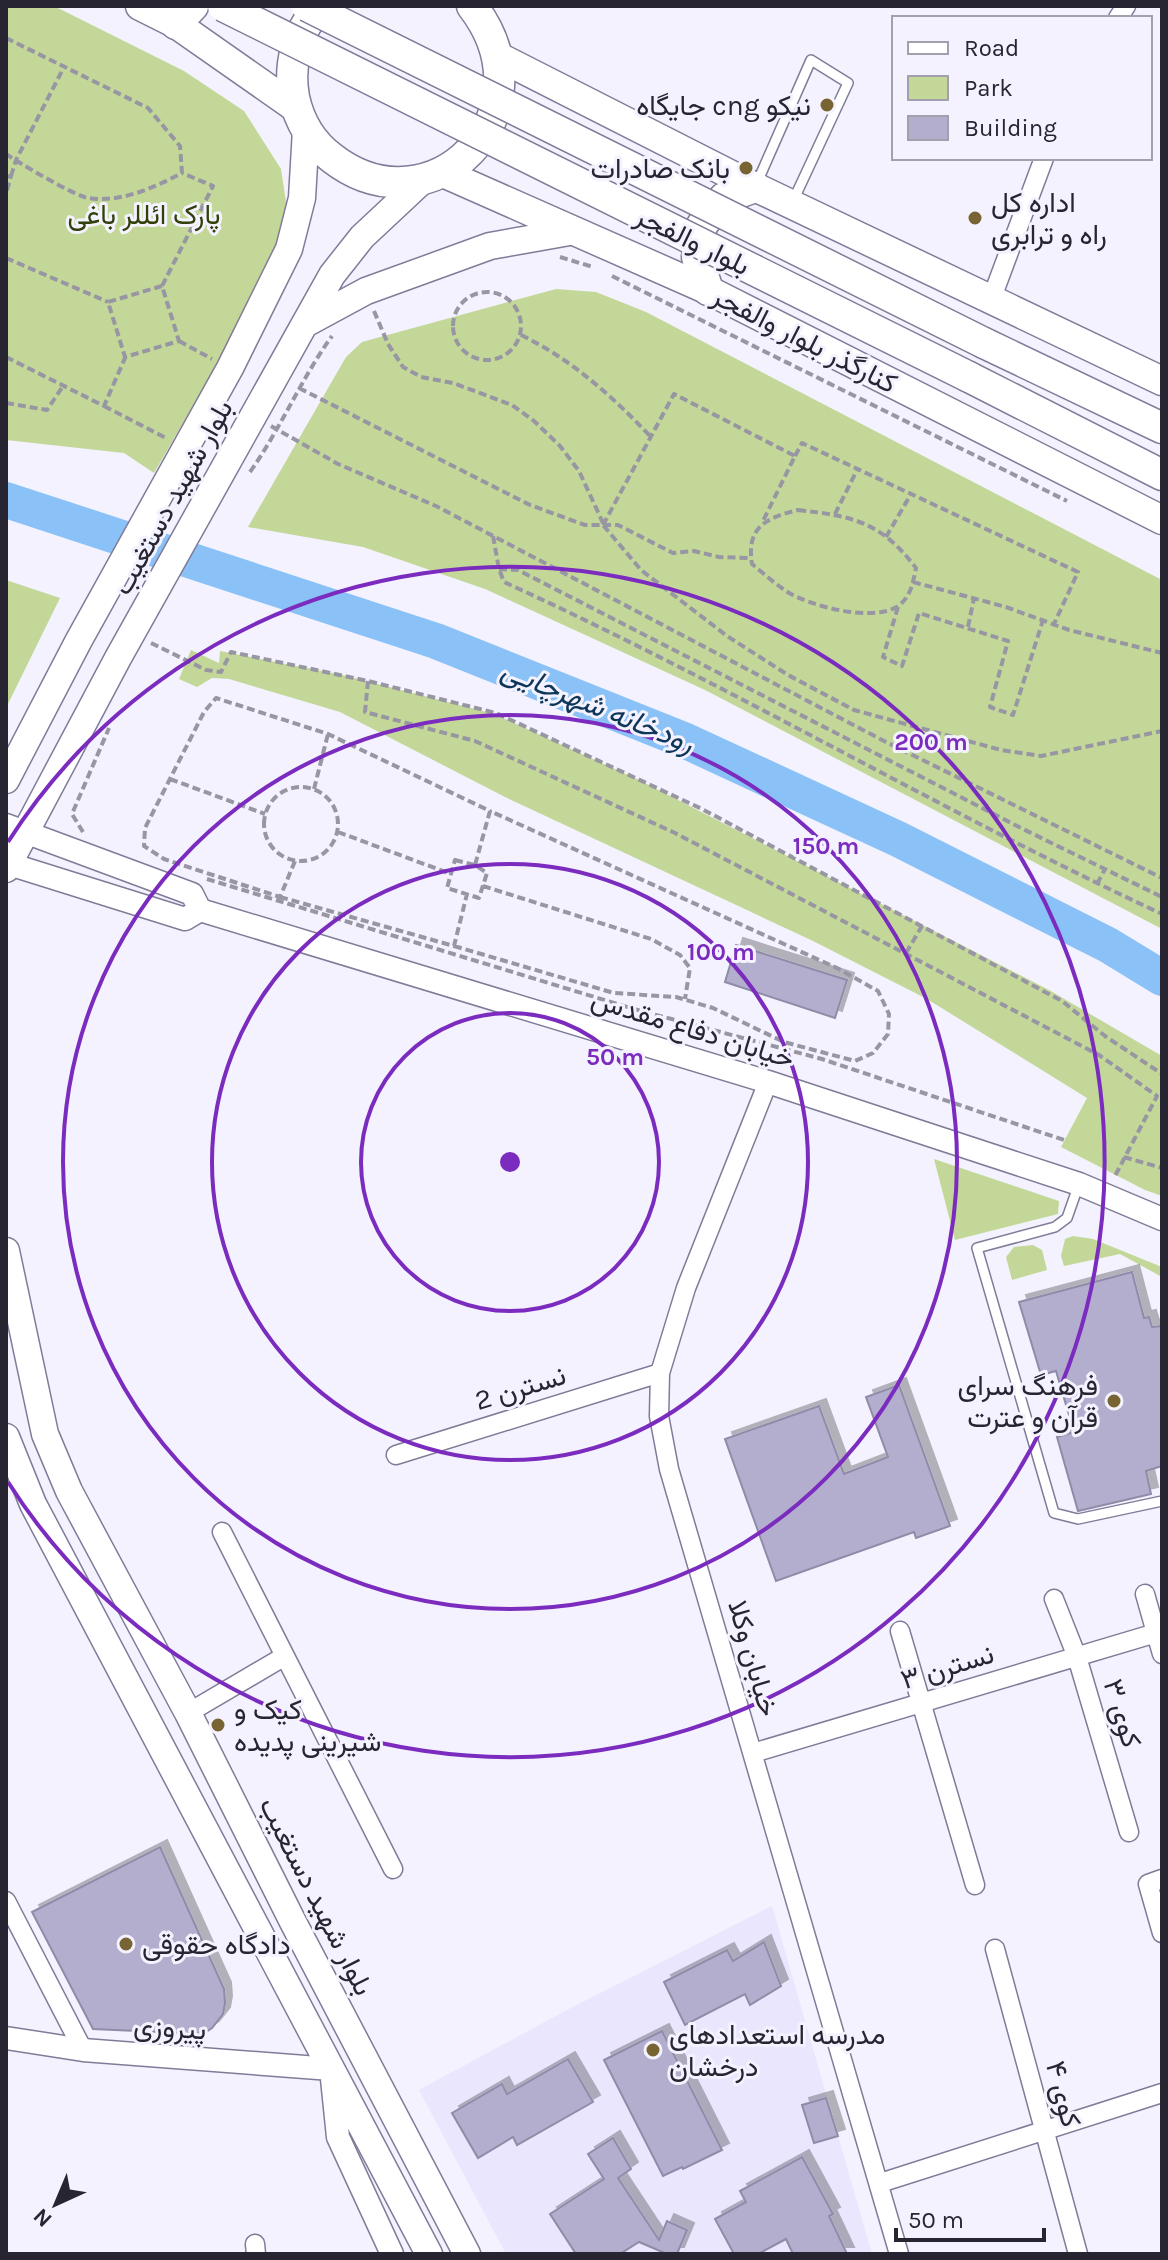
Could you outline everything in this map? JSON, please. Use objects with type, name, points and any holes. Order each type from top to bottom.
[{"type":"highway","name":"بلوار والفجر","points":[[223,6],[1162,475]]},
{"type":"highway","name":"بلوار والفجر","points":[[307,6],[984,343],[1162,428]]},
{"type":"highway","points":[[320,6],[305,26],[297,44],[292,75],[301,119],[323,151],[344,168],[369,179],[396,182],[432,176],[456,163],[479,143],[494,117],[501,87],[499,57],[484,12]]},
{"type":"highway","points":[[708,290],[697,257],[702,225],[724,198],[755,187]]},
{"type":"main road","points":[[140,6],[185,15],[301,119]]},
{"type":"main road","points":[[499,57],[755,187],[1162,381]]},
{"type":"main road","name":"بلوار شهید دستغیب","points":[[6,780],[79,640],[230,368],[289,249],[302,198],[301,119]]},
{"type":"main road","name":"بلوار شهید دستغیب","points":[[7,865],[15,829],[118,658],[147,638],[220,479],[332,275],[362,237],[432,176]]},
{"type":"main road","name":"کنارگذر بلوار والفجر","points":[[432,176],[575,231],[708,290],[1162,520]]},
{"type":"main road","points":[[302,325],[367,306],[490,246],[575,231]]},
{"type":"main road","name":"بلوار شهید دستغیب","points":[[6,1251],[45,1434],[69,1491],[188,1713],[293,1922],[467,2254]]},
{"type":"main road","points":[[6,1437],[16,1479],[429,2254]]},
{"type":"street","points":[[991,300],[1043,160]]},
{"type":"street","name":"خیابان دفاع مقدس","points":[[15,829],[192,894],[200,910],[768,1082],[1079,1184],[1162,1219]]},
{"type":"street","name":"خیابان دفاع مقدس","points":[[7,865],[185,919],[200,910]]},
{"type":"street","name":"خیابان وکلا","points":[[768,1082],[686,1288],[660,1373],[659,1416],[669,1469],[899,2254]]},
{"type":"street","name":"نسترن 2","points":[[396,1455],[660,1373]]},
{"type":"street","points":[[222,1532],[393,1869]]},
{"type":"street","points":[[1145,1594],[1162,1654]]},
{"type":"street","points":[[1054,1599],[1077,1657]]},
{"type":"street","points":[[900,1631],[975,1885]]},
{"type":"street","name":"نسترن ۳","points":[[753,1753],[1156,1633]]},
{"type":"street","points":[[188,1713],[285,1656]]},
{"type":"street","name":"کوی ۳","points":[[1077,1657],[1129,1832]]},
{"type":"street","points":[[1155,1881],[1162,1933]]},
{"type":"street","points":[[6,1901],[83,2050]]},
{"type":"street","name":"کوی ۴","points":[[995,1949],[1078,2254]]},
{"type":"street","name":"پیروزی","points":[[6,2038],[83,2050],[331,2069]]},
{"type":"street","points":[[331,2069],[338,2137],[392,2254]]},
{"type":"street","points":[[880,2183],[1162,2093]]},
{"type":"lane","points":[[755,187],[811,60],[848,83],[792,204]]},
{"type":"lane","points":[[1079,1184],[1067,1218],[1055,1227],[977,1248],[1054,1513],[1078,1519],[1162,1501]]},
{"type":"path","points":[[6,38],[148,108],[180,146],[182,173]]},
{"type":"path","points":[[6,194],[8,176],[64,66]]},
{"type":"path","points":[[6,154],[86,198],[119,197],[149,190],[182,173]]},
{"type":"path","points":[[179,341],[162,286],[213,186],[182,173]]},
{"type":"path","points":[[549,257],[562,257],[599,269]]},
{"type":"path","points":[[6,258],[108,302],[162,286]]},
{"type":"path","points":[[612,276],[1067,501]]},
{"type":"path","points":[[494,293],[513,304],[519,313],[521,335],[508,353],[498,359],[475,358],[458,343],[454,332],[457,310],[473,295],[494,293]]},
{"type":"path","points":[[104,406],[125,357],[108,302]]},
{"type":"path","points":[[367,306],[386,307]]},
{"type":"path","points":[[367,306],[403,367],[421,377],[453,383],[512,405],[534,421],[560,446],[579,471],[603,525],[641,570],[727,636],[788,675],[854,710],[1001,750],[1041,756],[1162,731]]},
{"type":"path","points":[[248,475],[278,431],[334,333]]},
{"type":"path","points":[[521,335],[546,347],[606,392],[650,437]]},
{"type":"path","points":[[125,357],[179,341],[230,368]]},
{"type":"path","points":[[6,357],[104,406],[183,453]]},
{"type":"path","points":[[276,376],[530,505],[585,525],[618,525],[673,553],[694,551],[719,557],[751,558]]},
{"type":"path","points":[[6,403],[47,410],[63,386]]},
{"type":"path","points":[[603,525],[674,394],[795,456]]},
{"type":"path","points":[[255,417],[338,464],[436,506],[884,741],[1162,878]]},
{"type":"path","points":[[898,607],[868,614],[826,609],[787,592],[752,564],[750,548],[753,538],[802,443],[1078,572],[1054,624]]},
{"type":"path","points":[[835,514],[858,469]]},
{"type":"path","points":[[886,537],[911,494]]},
{"type":"path","points":[[761,525],[773,516],[798,510],[835,514],[868,524],[900,546],[916,568],[911,591],[898,607],[883,657],[902,666],[919,613],[1008,641],[990,707],[1013,715],[1043,620]]},
{"type":"path","points":[[493,536],[504,582],[599,626],[1097,884],[1162,914]]},
{"type":"path","points":[[499,569],[518,570],[1162,897]]},
{"type":"path","points":[[913,582],[1162,653]]},
{"type":"path","points":[[968,628],[974,598]]},
{"type":"path","points":[[599,626],[605,614]]},
{"type":"path","points":[[147,638],[206,670],[221,672],[231,652],[368,681],[496,713],[702,809],[1062,1001],[1105,1036],[1162,1074]]},
{"type":"path","points":[[368,681],[365,712],[475,741],[675,833],[1099,1055],[1157,1096],[1115,1176]]},
{"type":"path","points":[[216,698],[328,734],[837,968],[878,991],[889,1014],[888,1034],[873,1053],[855,1061],[784,1042],[713,1008],[647,993],[614,993],[280,897],[164,859],[144,846],[145,828],[170,779],[204,712],[216,698]]},
{"type":"path","points":[[85,834],[72,814],[111,722]]},
{"type":"path","points":[[314,789],[328,734]]},
{"type":"path","points":[[170,779],[265,814]]},
{"type":"path","points":[[302,786],[314,789],[331,801],[336,811],[338,832],[327,852],[307,862],[283,857],[267,839],[265,814],[270,803],[278,794],[302,786]]},
{"type":"path","points":[[475,865],[490,811]]},
{"type":"path","points":[[338,832],[451,874]]},
{"type":"path","points":[[455,860],[475,865],[487,873],[479,898],[447,888],[455,860]]},
{"type":"path","points":[[280,897],[295,861]]},
{"type":"path","points":[[160,864],[473,962],[822,1059],[1064,1140]]},
{"type":"path","points":[[1097,884],[1105,869]]},
{"type":"path","points":[[483,886],[651,939],[670,949],[680,955],[690,968],[685,1000]]},
{"type":"path","points":[[454,946],[467,894]]},
{"type":"path","points":[[906,953],[922,926]]},
{"type":"path","points":[[1124,1157],[1162,1168]]},
{"type":"shaded area","name":"مدرسه استعدادهای درخشان","points":[[772,1906],[872,2254],[506,2254],[419,2090],[567,2010]]},
{"type":"green space","name":"پارک ائللر باغی","points":[[6,6],[54,6],[184,71],[244,111],[281,169],[289,222],[266,280],[154,473],[124,453],[6,440]]},
{"type":"green space","points":[[556,289],[596,292],[646,312],[1162,580],[1162,929],[705,690],[485,589],[363,547],[248,527],[346,357],[362,342]]},
{"type":"green space","points":[[6,580],[60,598],[6,708]]},
{"type":"green space","points":[[191,650],[219,663],[220,651],[343,675],[494,714],[637,779],[1049,990],[1162,1056],[1162,1196],[1061,1147],[1087,1098],[927,999],[813,941],[505,797],[340,712],[229,679],[212,678],[197,687],[179,679]]},
{"type":"green space","points":[[934,1159],[1059,1201],[1058,1214],[955,1240]]},
{"type":"green space","points":[[1073,1236],[1093,1239],[1162,1267],[1162,1277],[1120,1254],[1064,1266],[1061,1256],[1065,1239]]},
{"type":"green space","points":[[1033,1245],[1042,1250],[1047,1270],[1012,1280],[1006,1257],[1014,1247]]},
{"type":"building","points":[[736,945],[847,980],[835,1018],[725,982]]},
{"type":"building","name":"فرهنگ سرای قرآن و عترت","points":[[1132,1272],[1144,1318],[1149,1317],[1152,1327],[1162,1326],[1162,1466],[1146,1471],[1151,1494],[1078,1511],[1057,1437],[1074,1432],[1056,1371],[1041,1375],[1019,1302]]},
{"type":"building","points":[[899,1385],[950,1526],[916,1538],[914,1532],[776,1581],[725,1439],[819,1406],[844,1474],[888,1457],[866,1397]]},
{"type":"building","name":"دادگاه حقوقی","points":[[160,1847],[224,1989],[223,2014],[203,2034],[93,2029],[32,1912]]},
{"type":"building","points":[[764,1942],[781,1986],[750,2005],[745,1994],[685,2025],[664,1982],[727,1950],[733,1961]]},
{"type":"building","points":[[662,2031],[722,2150],[663,2176],[604,2060]]},
{"type":"building","points":[[568,2059],[593,2102],[517,2145],[513,2137],[478,2158],[452,2113],[502,2084],[507,2094]]},
{"type":"building","points":[[826,2098],[838,2136],[814,2143],[802,2105]]},
{"type":"building","points":[[613,2138],[631,2169],[618,2178],[659,2240],[667,2221],[687,2230],[677,2254],[667,2254],[639,2242],[620,2254],[576,2254],[550,2214],[604,2179],[588,2154]]},
{"type":"building","points":[[802,2157],[833,2214],[829,2216],[847,2254],[793,2254],[786,2239],[758,2254],[734,2254],[715,2219],[746,2202],[740,2191]]},
{"type":"waterway","name":"رودخانه شهرچایی","points":[[6,500],[436,641],[686,741],[898,839],[1108,945],[1162,978]]},
{"type":"place","name":"جایگاه cng نیکو","points":[[827,105]]},
{"type":"place","name":"بانک صادرات","points":[[746,168]]},
{"type":"place","name":"اداره کل راه و ترابری","points":[[975,218]]},
{"type":"place","name":"فرهنگ سرای قرآن و عترت","points":[[1114,1401]]},
{"type":"place","name":"کیک و شیرینی پدیده","points":[[218,1725]]},
{"type":"place","name":"دادگاه حقوقی","points":[[126,1944]]},
{"type":"place","name":"مدرسه استعدادهای درخشان","points":[[653,2050]]}]
